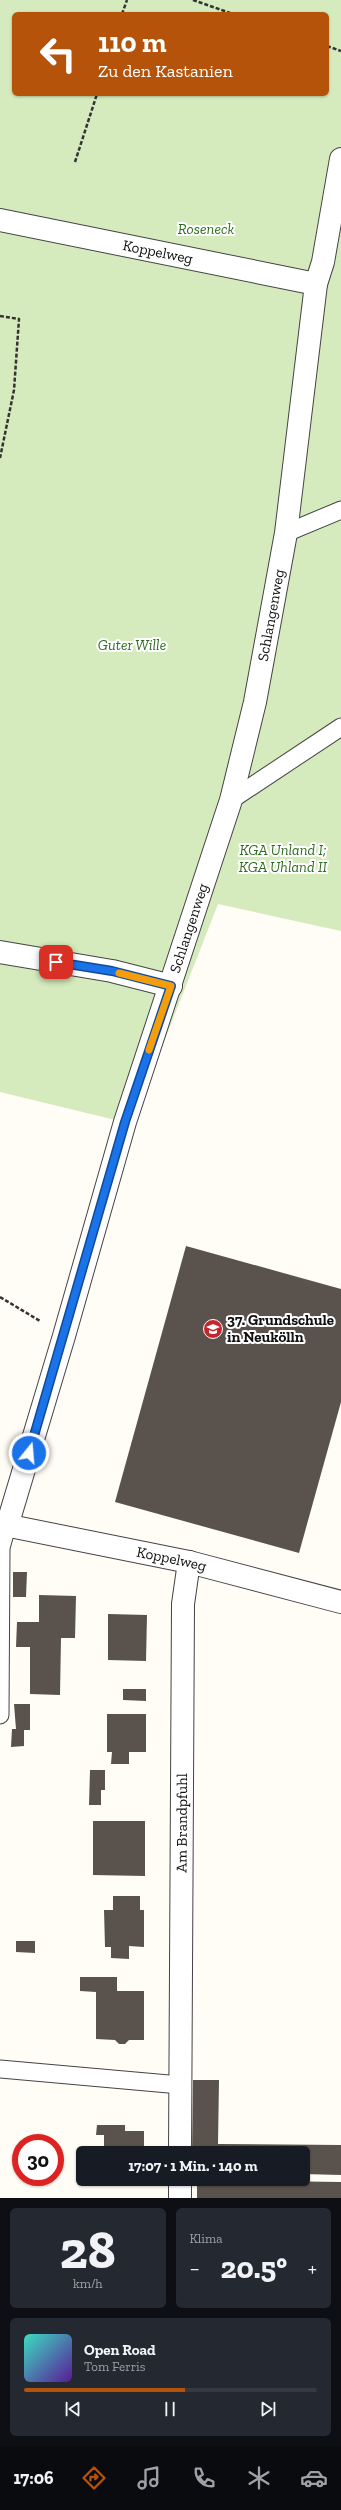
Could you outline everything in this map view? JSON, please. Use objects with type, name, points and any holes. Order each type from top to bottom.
[{"type":"street","name":"Schlangenweg","points":[[4,1525],[64,1336],[125,1122],[231,800],[255,702],[286,533],[316,284],[323,262],[341,159]]},
{"type":"street","name":"Koppelweg","points":[[0,220],[316,284]]},
{"type":"street","points":[[0,952],[112,971],[171,986]]},
{"type":"street","name":"Koppelweg","points":[[4,1525],[189,1562],[341,1602]]},
{"type":"street","name":"Am Brandpfuhl","points":[[180,2146],[183,1604],[189,1562]]},
{"type":"street","points":[[180,2186],[180,2198]]},
{"type":"lane","points":[[286,533],[341,510]]},
{"type":"lane","points":[[231,800],[341,727]]},
{"type":"lane","points":[[0,1715],[1,1548],[4,1525]]},
{"type":"lane","points":[[0,2069],[180,2085]]},
{"type":"path","points":[[123,12],[127,0]]},
{"type":"path","points":[[193,0],[228,12]]},
{"type":"path","points":[[329,47],[341,51]]},
{"type":"path","points":[[75,162],[96,96]]},
{"type":"path","points":[[0,316],[19,319],[14,390],[0,458]]},
{"type":"path","points":[[0,1297],[42,1322]]},
{"type":"green space","points":[[0,0],[341,0],[341,931],[218,904],[132,1124],[0,1092]]},
{"type":"building","points":[[186,1246],[341,1289],[341,1402],[299,1553],[115,1502]]},
{"type":"building","points":[[13,1572],[27,1572],[26,1597],[13,1597]]},
{"type":"building","points":[[39,1595],[76,1596],[75,1638],[61,1638],[60,1695],[30,1694],[30,1647],[16,1647],[17,1622],[39,1622]]},
{"type":"building","points":[[108,1614],[147,1615],[146,1661],[108,1660]]},
{"type":"building","points":[[123,1689],[146,1689],[146,1701],[123,1700]]},
{"type":"building","points":[[14,1704],[30,1704],[30,1730],[24,1730],[24,1746],[11,1747],[12,1729],[16,1729]]},
{"type":"building","points":[[107,1714],[146,1714],[146,1752],[129,1752],[129,1764],[111,1764],[112,1752],[107,1752]]},
{"type":"building","points":[[90,1770],[105,1770],[105,1790],[101,1790],[101,1805],[89,1805]]},
{"type":"building","points":[[93,1821],[145,1821],[145,1876],[93,1875]]},
{"type":"building","points":[[113,1896],[140,1896],[140,1910],[144,1910],[144,1947],[129,1946],[129,1959],[111,1958],[111,1947],[105,1947],[104,1910],[113,1910]]},
{"type":"building","points":[[16,1941],[35,1941],[35,1953],[16,1952]]},
{"type":"building","points":[[80,1977],[117,1977],[117,1991],[144,1991],[144,2040],[129,2040],[125,2044],[119,2044],[115,2040],[96,2039],[96,1992],[80,1991]]},
{"type":"building","points":[[193,2080],[219,2080],[218,2144],[341,2145],[341,2175],[310,2174],[310,2146],[192,2146]]},
{"type":"building","points":[[97,2125],[125,2125],[125,2131],[144,2131],[144,2146],[104,2146],[104,2135],[96,2135]]},
{"type":"building","points":[[310,2182],[341,2182],[341,2198],[197,2198],[197,2186],[310,2186]]},
{"type":"slow traffic","points":[[119,973],[171,986],[149,1050]]},
{"type":"place","name":"37. Grundschule in Neukölln","points":[[213,1329]]},
{"type":"route","points":[[29,1453],[125,1122],[171,986],[112,971],[56,962]]},
{"type":"park label","name":"Roseneck","points":[[206,229]]},
{"type":"park label","name":"Guter Wille","points":[[132,645]]},
{"type":"park label","name":"KGA Unland I; KGA Uhland II","points":[[283,858]]}]
